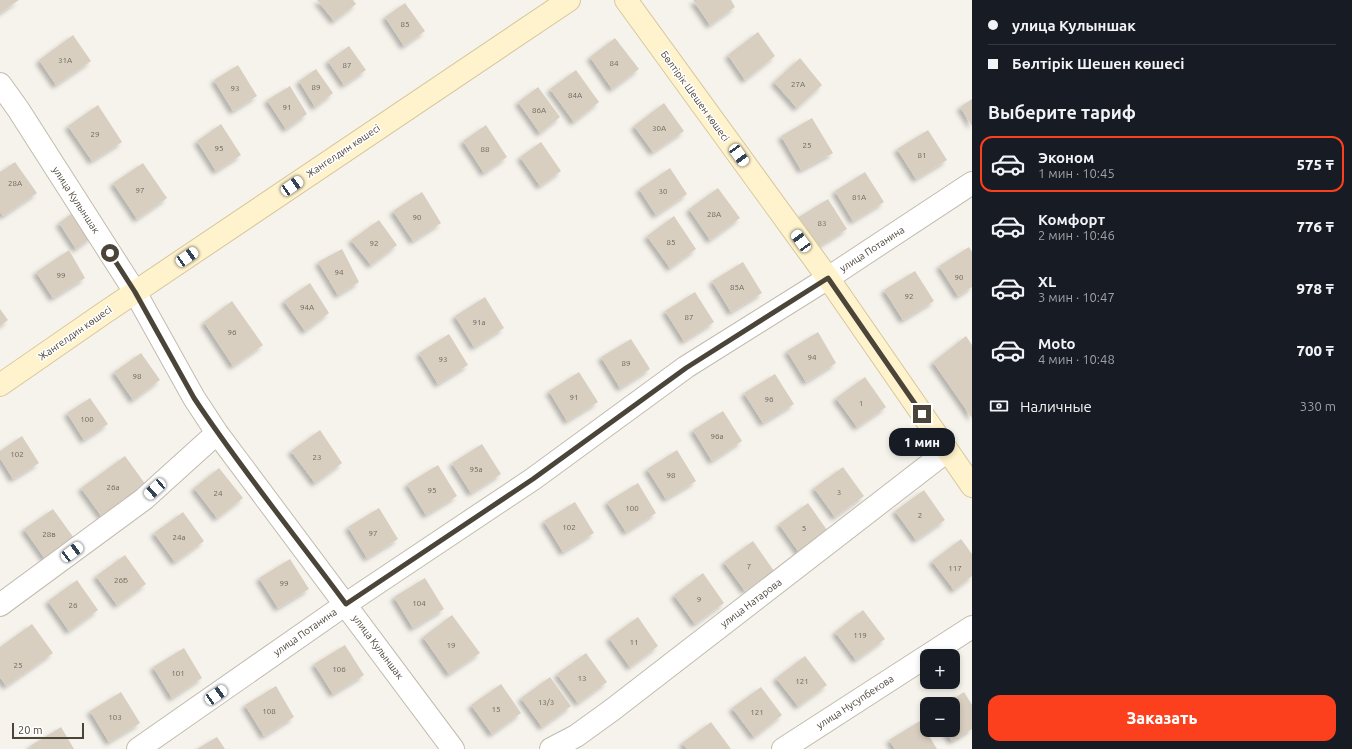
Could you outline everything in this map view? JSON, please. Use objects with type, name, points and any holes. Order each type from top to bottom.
[{"type":"main road","name":"Жангелдин көшесі","points":[[0,385],[135,292],[569,0]]},
{"type":"main road","name":"Бөлтірік Шешен көшесі","points":[[626,0],[828,278],[947,452],[972,486]]},
{"type":"street","name":"улица Кулыншак","points":[[0,84],[18,109],[135,292],[194,398],[217,433],[453,749]]},
{"type":"street","name":"улица Потанина","points":[[138,749],[346,604],[533,479],[686,368],[828,278],[972,183]]},
{"type":"street","points":[[0,605],[144,499],[217,433]]},
{"type":"street","name":"улица Натарова","points":[[551,749],[576,736],[612,710],[947,452]]},
{"type":"street","name":"улица Нусупбекова","points":[[938,649],[972,628]]},
{"type":"street","name":"улица Нусупбекова","points":[[783,749],[920,661]]},
{"type":"building","points":[[0,0],[19,0],[0,13]]},
{"type":"building","points":[[317,0],[353,0],[356,4],[334,21]]},
{"type":"building","points":[[693,0],[731,0],[735,7],[710,25]]},
{"type":"building","points":[[405,3],[425,31],[404,46],[385,17]]},
{"type":"building","points":[[758,32],[775,56],[745,80],[728,55]]},
{"type":"building","points":[[73,35],[91,61],[56,85],[39,60]]},
{"type":"building","points":[[615,38],[639,69],[612,89],[590,57]]},
{"type":"building","points":[[349,46],[366,70],[344,85],[328,61]]},
{"type":"building","points":[[800,58],[822,85],[797,108],[774,82]]},
{"type":"building","points":[[238,65],[257,96],[233,111],[214,80]]},
{"type":"building","points":[[316,69],[333,93],[315,107],[299,81]]},
{"type":"building","points":[[576,70],[599,102],[574,122],[550,89]]},
{"type":"building","points":[[290,86],[307,114],[286,129],[267,100]]},
{"type":"building","points":[[538,87],[560,117],[540,133],[518,102]]},
{"type":"building","points":[[972,99],[972,126],[960,107]]},
{"type":"building","points":[[664,103],[684,131],[653,152],[634,126]]},
{"type":"building","points":[[98,105],[122,142],[92,161],[68,126]]},
{"type":"building","points":[[812,118],[833,153],[801,170],[781,136]]},
{"type":"building","points":[[221,124],[241,155],[216,171],[197,141]]},
{"type":"building","points":[[486,125],[507,157],[484,173],[463,141]]},
{"type":"building","points":[[928,130],[947,160],[916,179],[897,149]]},
{"type":"building","points":[[541,142],[561,171],[540,186],[520,157]]},
{"type":"building","points":[[15,162],[37,193],[3,216],[0,212],[0,172]]},
{"type":"building","points":[[143,163],[167,198],[137,219],[113,183]]},
{"type":"building","points":[[670,168],[687,194],[656,215],[639,189]]},
{"type":"building","points":[[865,172],[884,202],[853,221],[835,191]]},
{"type":"building","points":[[718,188],[740,218],[710,240],[689,209]]},
{"type":"building","points":[[422,192],[441,223],[413,241],[393,211]]},
{"type":"building","points":[[828,199],[847,229],[816,248],[797,218]]},
{"type":"building","points":[[75,211],[92,237],[76,249],[59,223]]},
{"type":"building","points":[[674,216],[696,249],[670,268],[647,236]]},
{"type":"building","points":[[379,220],[397,245],[371,265],[351,240]]},
{"type":"building","points":[[969,247],[972,252],[972,287],[958,296],[939,266]]},
{"type":"building","points":[[342,249],[359,282],[338,295],[318,262]]},
{"type":"building","points":[[69,250],[85,278],[53,298],[36,272]]},
{"type":"building","points":[[743,262],[762,293],[731,312],[712,281]]},
{"type":"building","points":[[915,271],[934,301],[903,320],[884,290]]},
{"type":"building","points":[[310,283],[329,313],[305,331],[284,301]]},
{"type":"building","points":[[695,292],[714,322],[684,341],[665,311]]},
{"type":"building","points":[[485,297],[504,328],[474,347],[455,316]]},
{"type":"building","points":[[232,301],[263,345],[233,366],[204,322]]},
{"type":"building","points":[[0,309],[8,320],[0,326]]},
{"type":"building","points":[[818,332],[836,363],[806,382],[787,351]]},
{"type":"building","points":[[449,334],[468,365],[438,384],[419,353]]},
{"type":"building","points":[[966,336],[972,345],[972,418],[933,362]]},
{"type":"building","points":[[631,339],[650,369],[620,388],[601,357]]},
{"type":"building","points":[[141,353],[160,380],[133,400],[114,372]]},
{"type":"building","points":[[579,372],[598,402],[567,421],[549,391]]},
{"type":"building","points":[[775,374],[794,404],[763,423],[744,393]]},
{"type":"building","points":[[865,377],[886,407],[857,427],[836,398]]},
{"type":"building","points":[[90,398],[108,424],[84,440],[67,413]]},
{"type":"building","points":[[723,411],[742,441],[712,461],[693,430]]},
{"type":"building","points":[[320,430],[342,463],[315,483],[291,451]]},
{"type":"building","points":[[22,436],[39,463],[13,479],[0,458],[0,451]]},
{"type":"building","points":[[482,444],[501,474],[471,493],[452,463]]},
{"type":"building","points":[[677,450],[696,481],[666,499],[647,469]]},
{"type":"building","points":[[125,456],[146,485],[102,517],[81,488]]},
{"type":"building","points":[[438,465],[457,496],[426,515],[407,484]]},
{"type":"building","points":[[843,467],[864,496],[835,517],[814,488]]},
{"type":"building","points":[[219,468],[243,498],[217,518],[194,488]]},
{"type":"building","points":[[638,483],[656,513],[626,532],[607,502]]},
{"type":"building","points":[[924,490],[945,520],[916,540],[895,511]]},
{"type":"building","points":[[575,502],[594,533],[563,552],[544,521]]},
{"type":"building","points":[[808,503],[829,533],[800,554],[779,524]]},
{"type":"building","points":[[379,508],[398,539],[367,558],[348,527]]},
{"type":"building","points":[[53,509],[74,538],[45,559],[24,529]]},
{"type":"building","points":[[183,512],[204,541],[175,562],[154,533]]},
{"type":"building","points":[[961,539],[972,554],[972,576],[954,590],[932,561]]},
{"type":"building","points":[[753,541],[774,571],[745,591],[724,562]]},
{"type":"building","points":[[125,555],[146,584],[117,605],[96,576]]},
{"type":"building","points":[[290,559],[309,589],[278,608],[259,578]]},
{"type":"building","points":[[703,573],[724,603],[695,624],[674,595]]},
{"type":"building","points":[[425,578],[444,609],[413,628],[394,597]]},
{"type":"building","points":[[77,580],[98,610],[69,631],[48,601]]},
{"type":"building","points":[[863,610],[885,639],[856,660],[835,632]]},
{"type":"building","points":[[452,615],[480,653],[449,674],[423,637]]},
{"type":"building","points":[[638,617],[658,646],[630,667],[609,638]]},
{"type":"building","points":[[32,624],[53,653],[6,686],[0,677],[0,647]]},
{"type":"building","points":[[345,645],[364,675],[333,694],[314,664]]},
{"type":"building","points":[[184,648],[202,678],[172,698],[153,667]]},
{"type":"building","points":[[586,653],[607,682],[578,703],[557,674]]},
{"type":"building","points":[[805,656],[827,685],[798,706],[776,678]]},
{"type":"building","points":[[550,677],[571,706],[542,727],[521,698]]},
{"type":"building","points":[[501,684],[521,713],[492,734],[471,705]]},
{"type":"building","points":[[276,686],[294,717],[264,736],[245,705]]},
{"type":"building","points":[[761,687],[782,715],[754,737],[732,708]]},
{"type":"building","points":[[121,692],[140,723],[109,742],[90,711]]},
{"type":"building","points":[[964,692],[972,705],[972,729],[960,736],[960,697],[956,697]]},
{"type":"building","points":[[920,721],[920,737],[930,737],[937,749],[895,749],[889,740]]},
{"type":"building","points":[[711,722],[731,749],[687,749],[682,743]]},
{"type":"building","points":[[61,727],[74,749],[32,749],[30,746]]},
{"type":"building","points":[[217,737],[225,749],[197,749]]},
{"type":"building","points":[[949,737],[959,737],[952,741]]},
{"type":"route","points":[[110,253],[135,292],[202,410],[225,444],[346,604],[533,479],[686,368],[828,278],[922,414]]}]
